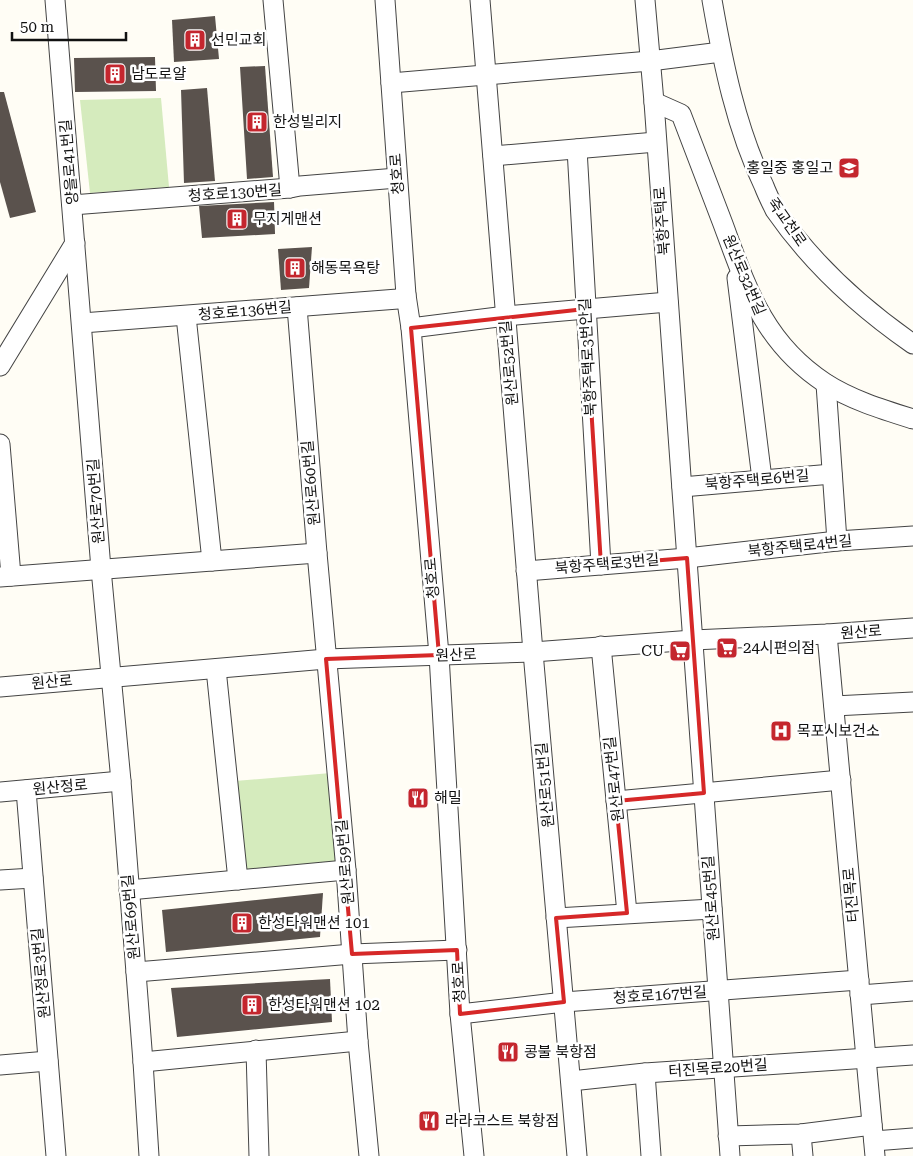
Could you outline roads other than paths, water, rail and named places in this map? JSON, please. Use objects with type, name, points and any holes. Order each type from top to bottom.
[{"type":"street","name":"양을로41번길","points":[[55,0],[82,324]]},
{"type":"street","points":[[273,0],[290,188]]},
{"type":"street","name":"청호로","points":[[385,0],[406,294],[411,328],[439,656],[460,1014],[474,1156]]},
{"type":"street","name":"원산로52번길","points":[[480,0],[533,652]]},
{"type":"street","name":"북항주택로","points":[[645,0],[693,640]]},
{"type":"street","name":"죽교천로","points":[[712,0],[722,52],[745,142],[757,173],[775,209],[801,243],[854,298],[880,321],[913,344]]},
{"type":"street","points":[[391,83],[650,61],[722,52]]},
{"type":"street","name":"원산로32번길","points":[[654,102],[681,114],[736,262],[761,317],[786,350],[826,384],[864,402],[913,419]]},
{"type":"street","points":[[493,156],[656,142]]},
{"type":"street","name":"북항주택로3번안길","points":[[577,150],[601,565]]},
{"type":"street","name":"청호로130번길","points":[[72,205],[397,178]]},
{"type":"street","points":[[0,366],[75,242]]},
{"type":"street","points":[[736,262],[762,479]]},
{"type":"street","name":"청호로136번길","points":[[82,324],[398,299],[406,294]]},
{"type":"street","points":[[411,328],[506,316],[668,302]]},
{"type":"street","name":"원산로60번길","points":[[297,306],[326,659]]},
{"type":"street","points":[[186,316],[212,561]]},
{"type":"street","name":"원산로70번길","points":[[82,324],[110,678]]},
{"type":"street","points":[[826,384],[837,541]]},
{"type":"street","points":[[0,444],[5,576],[317,553]]},
{"type":"street","name":"북항주택로6번길","points":[[682,487],[832,474]]},
{"type":"street","name":"북항주택로4번길","points":[[687,558],[837,541],[913,536]]},
{"type":"street","name":"북항주택로3번길","points":[[526,571],[687,558]]},
{"type":"street","name":"원산로","points":[[0,687],[326,659],[533,652],[693,640],[913,628]]},
{"type":"street","name":"터진목로","points":[[827,634],[874,1141]]},
{"type":"street","name":"원산로45번길","points":[[693,640],[730,1156]]},
{"type":"street","name":"원산로47번길","points":[[601,646],[627,913]]},
{"type":"street","name":"원산로51번길","points":[[533,652],[577,1156]]},
{"type":"street","name":"원산로59번길","points":[[326,659],[346,870],[358,1041],[369,1156]]},
{"type":"street","points":[[216,669],[238,880]]},
{"type":"street","name":"원산로69번길","points":[[110,678],[136,972],[149,1156]]},
{"type":"street","points":[[834,706],[913,702]]},
{"type":"street","points":[[616,801],[841,780]]},
{"type":"street","name":"원산정로","points":[[0,792],[120,781]]},
{"type":"street","name":"원산정로3번길","points":[[26,790],[56,1156]]},
{"type":"street","points":[[129,890],[346,870]]},
{"type":"street","points":[[0,880],[33,878]]},
{"type":"street","points":[[556,918],[712,909]]},
{"type":"street","points":[[136,972],[352,954],[457,950]]},
{"type":"street","name":"청호로167번길","points":[[460,1014],[564,1002],[718,990],[860,988],[913,991]]},
{"type":"street","points":[[143,1062],[358,1041]]},
{"type":"street","points":[[256,1050],[259,1156]]},
{"type":"street","name":"터진목로20번길","points":[[570,1080],[645,1073],[913,1055]]},
{"type":"street","points":[[0,1065],[48,1061]]},
{"type":"street","points":[[645,1073],[651,1156]]},
{"type":"street","points":[[801,1134],[803,1156]]},
{"type":"street","points":[[728,1136],[801,1134],[874,1141],[913,1138]]},
{"type":"place","name":"선민교회","points":[[195,40]]},
{"type":"place","name":"남도로얄","points":[[115,74]]},
{"type":"place","name":"한성빌리지","points":[[257,122]]},
{"type":"place","name":"홍일중 홍일고","points":[[849,168]]},
{"type":"place","name":"무지게맨션","points":[[237,219]]},
{"type":"place","name":"해동목욕탕","points":[[295,268]]},
{"type":"place","name":"24시편의점","points":[[727,648]]},
{"type":"place","name":"CU","points":[[680,651]]},
{"type":"place","name":"목포시보건소","points":[[781,731]]},
{"type":"place","name":"해밀","points":[[418,798]]},
{"type":"place","name":"한성타워맨션 101","points":[[242,923]]},
{"type":"place","name":"한성타워맨션 102","points":[[252,1005]]},
{"type":"place","name":"콩불 북항점","points":[[508,1052]]},
{"type":"place","name":"라라코스트 북항점","points":[[429,1121]]}]
